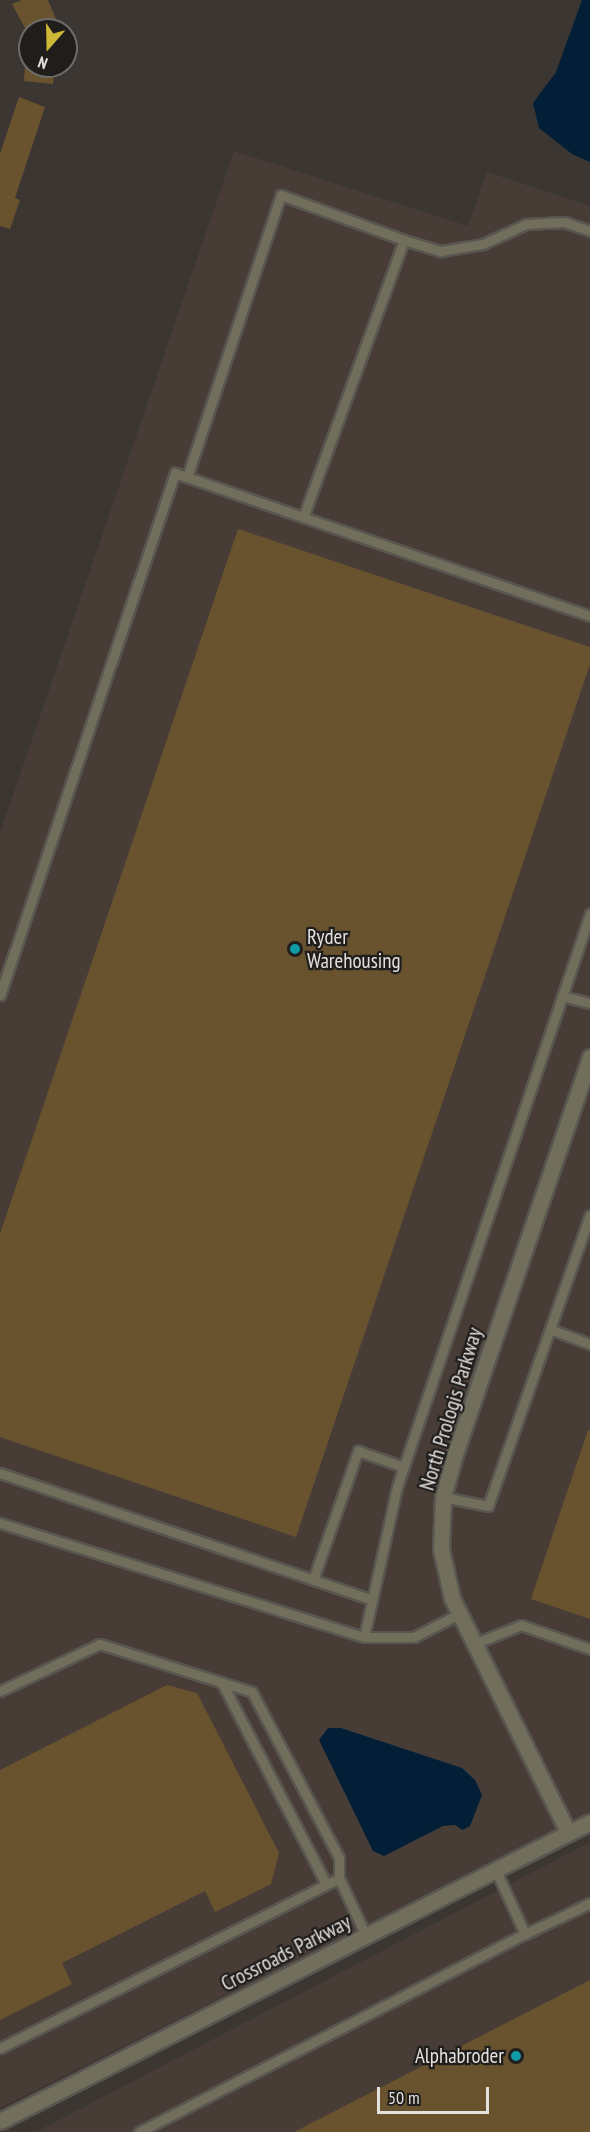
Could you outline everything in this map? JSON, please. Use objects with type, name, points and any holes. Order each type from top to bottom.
[{"type":"street","name":"North Prologis Parkway","points":[[568,1832],[459,1614],[452,1598],[441,1549],[443,1497],[590,1057]]},
{"type":"street","name":"Crossroads Parkway","points":[[0,2122],[590,1822]]},
{"type":"lane","points":[[187,477],[281,195],[441,251],[483,244],[526,224],[564,222],[590,231]]},
{"type":"lane","points":[[303,517],[405,240]]},
{"type":"lane","points":[[0,995],[175,473],[590,616]]},
{"type":"lane","points":[[364,1636],[404,1467],[590,914]]},
{"type":"lane","points":[[562,996],[590,1004]]},
{"type":"lane","points":[[443,1497],[488,1506],[590,1215]]},
{"type":"lane","points":[[580,1244],[590,1248]]},
{"type":"lane","points":[[550,1329],[590,1344]]},
{"type":"lane","points":[[313,1580],[358,1451],[404,1467]]},
{"type":"lane","points":[[0,1473],[372,1600]]},
{"type":"lane","points":[[0,1523],[364,1636],[414,1637],[459,1614]]},
{"type":"lane","points":[[474,1644],[521,1625],[590,1649]]},
{"type":"lane","points":[[0,1691],[100,1644],[252,1692],[339,1858],[339,1878],[366,1936]]},
{"type":"lane","points":[[222,1683],[326,1884]]},
{"type":"lane","points":[[495,1871],[525,1934]]},
{"type":"lane","points":[[0,2048],[339,1878]]},
{"type":"lane","points":[[140,2132],[525,1934],[589,1905]]},
{"type":"lane","points":[[0,2122],[5,2132]]},
{"type":"shaded area","points":[[234,151],[468,226],[487,172],[590,206],[590,1813],[0,2108],[0,833]]},
{"type":"shaded area","points":[[590,1842],[590,2132],[36,2132]]},
{"type":"water","points":[[582,0],[590,0],[590,162],[572,154],[539,128],[533,103],[556,72]]},
{"type":"water","points":[[328,1728],[341,1728],[462,1768],[475,1780],[482,1795],[470,1826],[462,1830],[455,1825],[443,1826],[384,1856],[373,1851],[319,1740]]},
{"type":"building","points":[[22,0],[48,0],[56,18],[20,18],[12,4]]},
{"type":"building","points":[[24,78],[54,78],[53,84],[24,81]]},
{"type":"building","points":[[19,97],[45,107],[15,198],[20,200],[10,229],[0,226],[0,154]]},
{"type":"building","name":"Ryder Warehousing","points":[[238,529],[590,647],[590,664],[296,1537],[0,1437],[0,1234]]},
{"type":"building","points":[[588,1430],[590,1431],[590,1619],[531,1599]]},
{"type":"building","points":[[167,1685],[197,1693],[279,1853],[271,1884],[215,1912],[205,1891],[62,1963],[72,1984],[0,2020],[0,1770]]},
{"type":"building","name":"Alphabroder","points":[[590,1980],[590,2132],[294,2132]]},
{"type":"place","name":"Ryder Warehousing","points":[[295,949]]},
{"type":"place","name":"Alphabroder","points":[[516,2056]]}]
